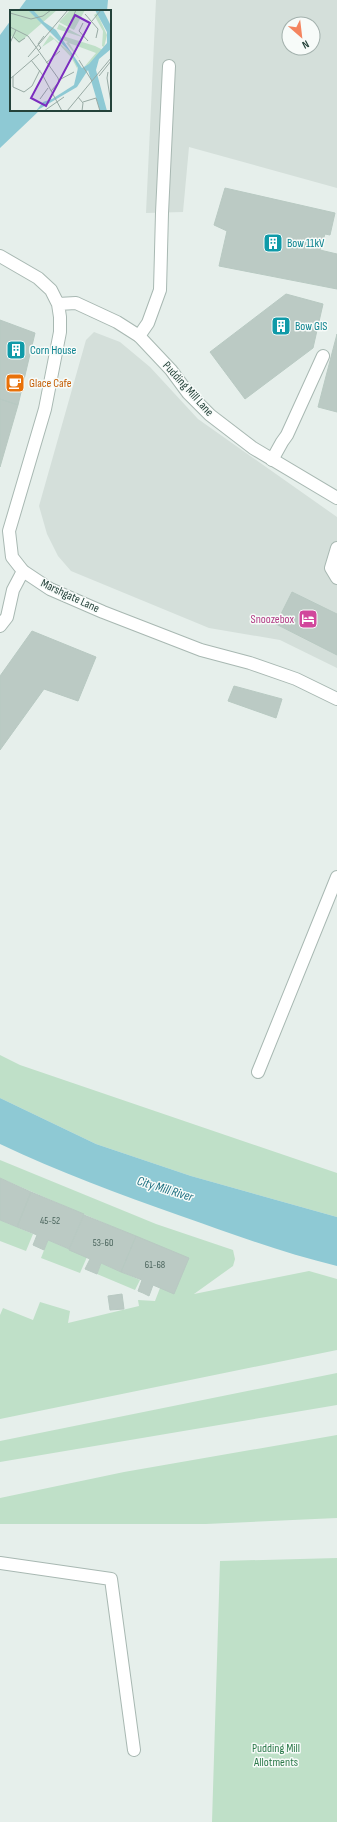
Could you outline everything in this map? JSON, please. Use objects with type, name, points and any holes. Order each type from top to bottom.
[{"type":"street","points":[[139,336],[148,323],[160,290],[169,66]]},
{"type":"street","name":"Marshgate Lane","points":[[0,256],[38,278],[51,290],[58,304],[60,317],[60,332],[45,409],[9,531],[12,557],[23,571],[50,589],[103,612],[201,650],[250,663],[296,679],[337,699]]},
{"type":"street","name":"Pudding Mill Lane","points":[[58,304],[76,303],[117,322],[139,336],[171,370],[188,393],[210,415],[253,448],[337,498]]},
{"type":"street","points":[[272,460],[282,442],[288,436],[323,356]]},
{"type":"street","points":[[337,548],[331,568],[337,578]]},
{"type":"street","points":[[0,626],[7,617],[13,590],[23,571]]},
{"type":"street","points":[[258,1072],[337,877]]},
{"type":"street","points":[[0,1563],[111,1578],[134,1750]]},
{"type":"shaded area","points":[[156,0],[337,0],[337,188],[189,147],[183,212],[146,213]]},
{"type":"shaded area","points":[[94,332],[120,342],[150,367],[198,419],[337,517],[337,668],[280,640],[209,628],[71,571],[58,556],[47,534],[39,506],[86,340]]},
{"type":"green space","points":[[0,1055],[20,1065],[337,1173],[337,1217],[191,1176],[96,1144],[0,1098]]},
{"type":"green space","points":[[0,1160],[156,1224],[233,1250],[235,1259],[233,1266],[194,1294],[309,1271],[337,1279],[337,1350],[0,1419],[0,1315],[3,1308],[33,1320],[40,1302],[70,1311],[68,1323],[139,1306],[138,1300],[155,1301],[160,1288],[148,1242],[0,1178]]},
{"type":"green space","points":[[0,1220],[33,1234],[26,1251],[0,1241]]},
{"type":"green space","points":[[48,1240],[87,1257],[80,1273],[41,1258]]},
{"type":"green space","points":[[101,1263],[140,1280],[135,1290],[97,1274]]},
{"type":"green space","points":[[337,1373],[337,1405],[0,1462],[0,1441]]},
{"type":"green space","points":[[337,1435],[337,1518],[206,1524],[0,1524],[0,1498],[124,1472]]},
{"type":"green space","name":"Pudding Mill Allotments","points":[[337,1558],[337,1822],[212,1822],[220,1561]]},
{"type":"water","points":[[26,0],[108,0],[107,10],[19,10]]},
{"type":"water","points":[[10,21],[10,111],[39,111],[0,148],[0,35]]},
{"type":"water","name":"City Mill River","points":[[0,1098],[96,1144],[191,1176],[337,1217],[337,1266],[258,1243],[158,1208],[67,1173],[0,1144]]},
{"type":"building","name":"Bow 11kV","points":[[225,188],[335,213],[330,235],[325,234],[320,250],[337,254],[337,289],[219,266],[227,231],[214,225]]},
{"type":"building","name":"Bow GIS","points":[[286,294],[323,304],[313,348],[245,399],[210,352]]},
{"type":"building","name":"Corn House","points":[[0,320],[35,333],[18,405],[0,399]]},
{"type":"building","points":[[337,334],[337,412],[318,407]]},
{"type":"building","points":[[0,399],[18,405],[0,467]]},
{"type":"building","name":"Snoozebox","points":[[292,592],[337,614],[337,655],[276,624]]},
{"type":"building","points":[[32,631],[96,657],[78,701],[44,689],[0,750],[0,676]]},
{"type":"building","points":[[234,686],[282,699],[276,718],[228,701]]},
{"type":"building","points":[[0,1178],[31,1192],[17,1227],[0,1220]]},
{"type":"building","points":[[31,1192],[84,1214],[69,1249],[48,1240],[44,1250],[33,1245],[37,1235],[17,1227]]},
{"type":"building","points":[[84,1215],[136,1236],[121,1272],[101,1263],[97,1274],[85,1269],[90,1259],[69,1250]]},
{"type":"building","points":[[136,1236],[189,1258],[174,1294],[153,1285],[149,1296],[138,1291],[142,1280],[121,1272]]},
{"type":"building","points":[[122,1294],[124,1309],[110,1310],[108,1296]]},
{"type":"place","name":"Bow 11kV","points":[[273,243]]},
{"type":"place","name":"Bow GIS","points":[[281,326]]},
{"type":"place","name":"Corn House","points":[[16,350]]},
{"type":"place","name":"Glace Cafe","points":[[15,383]]},
{"type":"place","name":"Snoozebox","points":[[308,619]]}]
